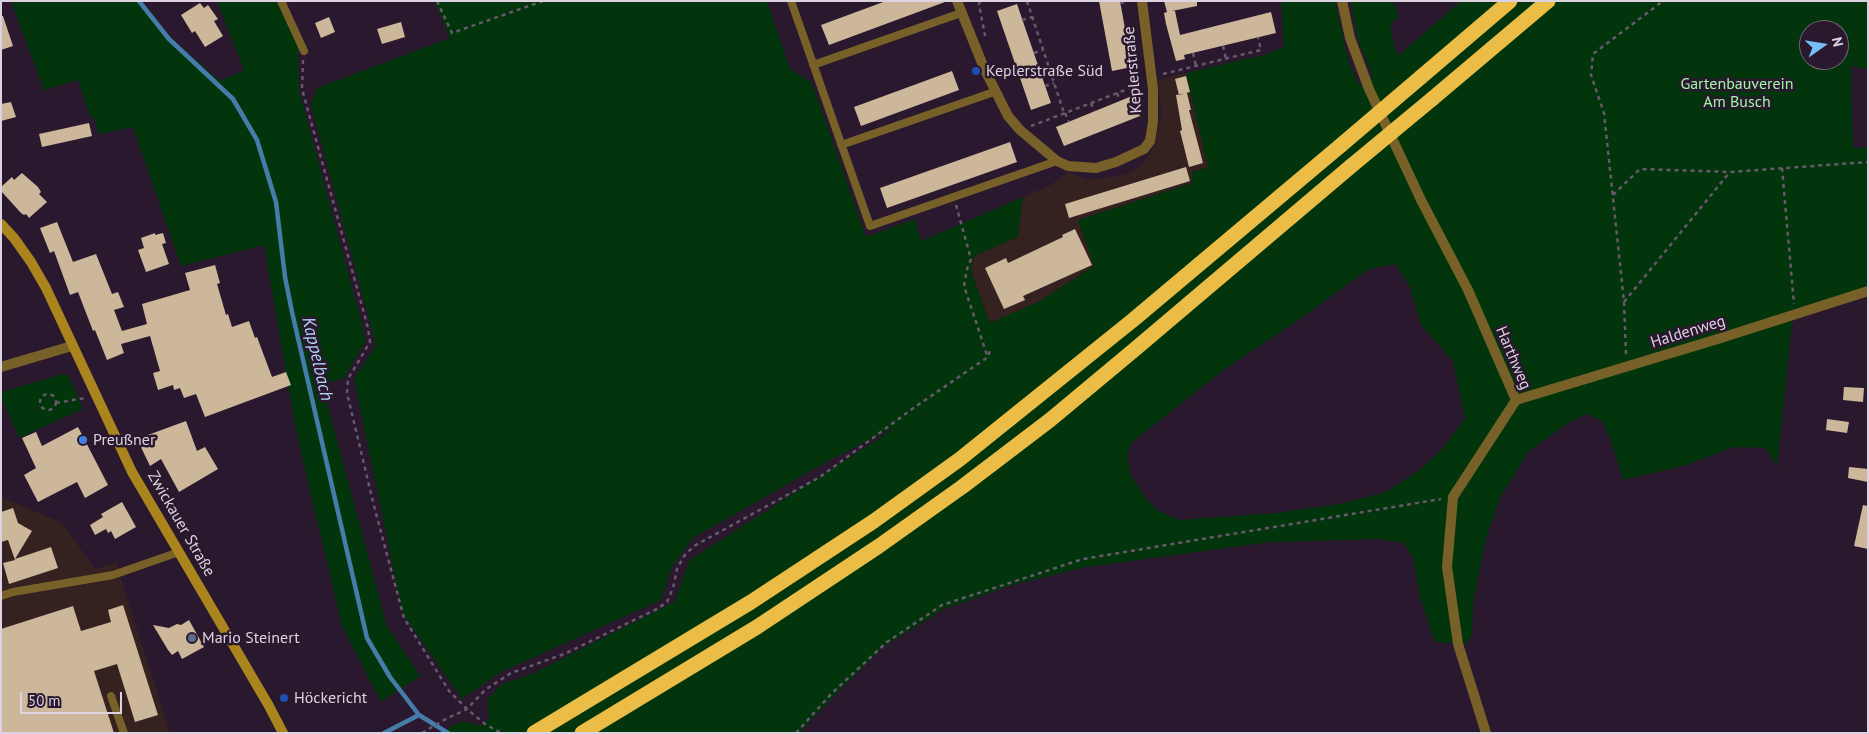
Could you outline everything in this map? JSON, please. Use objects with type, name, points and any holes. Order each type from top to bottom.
[{"type":"highway","points":[[534,733],[759,597],[874,521],[960,459],[1133,320],[1510,1]]},
{"type":"highway","points":[[582,733],[757,627],[879,546],[962,487],[1050,420],[1548,1]]},
{"type":"main road","name":"Zwickauer Straße","points":[[1,224],[14,238],[31,262],[53,304],[132,472],[283,733]]},
{"type":"street","name":"Keplerstraße","points":[[956,1],[994,92],[1008,116],[1020,130],[1057,161],[1068,166],[1096,168],[1116,162],[1144,149],[1150,141],[1152,132],[1152,78],[1142,1]]},
{"type":"street","name":"Harthweg","points":[[1342,1],[1350,38],[1369,88],[1421,200],[1468,290],[1516,400],[1453,497],[1447,568],[1458,644],[1486,733]]},
{"type":"street","name":"Haldenweg","points":[[1516,400],[1868,291]]},
{"type":"street","points":[[1,367],[72,346]]},
{"type":"lane","points":[[281,1],[304,51]]},
{"type":"lane","points":[[791,1],[870,226],[1057,161]]},
{"type":"lane","points":[[813,65],[961,13]]},
{"type":"lane","points":[[841,145],[994,92]]},
{"type":"lane","points":[[1,596],[13,592],[113,574],[180,552]]},
{"type":"lane","points":[[111,696],[124,733]]},
{"type":"path","points":[[437,1],[452,33],[543,1]]},
{"type":"path","points":[[976,47],[986,43],[980,1]]},
{"type":"path","points":[[1027,1],[1069,122]]},
{"type":"path","points":[[1120,3],[1126,1]]},
{"type":"path","points":[[1626,367],[1624,302],[1613,195],[1604,113],[1592,75],[1593,54],[1663,1]]},
{"type":"path","points":[[1022,20],[1032,17]]},
{"type":"path","points":[[1020,130],[1117,94],[1152,78],[1261,50],[1258,37]]},
{"type":"path","points":[[1223,46],[1226,59]]},
{"type":"path","points":[[1034,54],[1043,50]]},
{"type":"path","points":[[304,51],[301,68],[302,89],[370,342],[348,379],[347,393],[374,506],[404,618],[449,691],[485,724],[501,733]]},
{"type":"path","points":[[1193,53],[1196,66]]},
{"type":"path","points":[[1046,86],[1054,83]]},
{"type":"path","points":[[1117,94],[1120,101]]},
{"type":"path","points":[[1091,103],[1094,111]]},
{"type":"path","points":[[1613,195],[1640,169],[1730,172],[1868,162]]},
{"type":"path","points":[[1782,168],[1795,314]]},
{"type":"path","points":[[1624,302],[1730,172]]},
{"type":"path","points":[[953,197],[971,259],[964,286],[988,357]]},
{"type":"path","points":[[422,733],[467,709],[484,690],[510,673],[564,654],[662,606],[667,602],[673,588],[677,569],[684,556],[694,546],[820,477],[912,409],[988,357],[990,350]]},
{"type":"path","points":[[56,403],[55,397],[48,394],[43,396],[40,404],[48,410],[52,409],[56,403],[96,396]]},
{"type":"path","points":[[796,733],[832,693],[887,642],[942,605],[1083,559],[1453,497]]},
{"type":"shaded area","points":[[1186,73],[1208,167],[1192,183],[1078,220],[1094,266],[1040,301],[990,323],[971,271],[974,256],[1018,237],[1023,197],[1051,185],[1068,172],[1089,180],[1124,175],[1141,166],[1153,148],[1162,114],[1157,80]]},
{"type":"shaded area","points":[[1,497],[62,523],[95,569],[116,563],[170,733],[1,733]]},
{"type":"green space","points":[[11,1],[142,1],[171,38],[220,81],[244,70],[217,1],[276,1],[298,46],[299,90],[366,340],[344,378],[322,385],[387,626],[420,676],[381,702],[342,626],[297,435],[264,245],[181,266],[133,127],[99,134],[94,117],[90,117],[78,80],[44,90]]},
{"type":"green space","name":"Gartenbauverein Am Busch","points":[[434,1],[767,1],[790,69],[812,83],[866,237],[915,219],[921,241],[1023,197],[1018,237],[974,256],[971,271],[990,323],[1040,301],[1094,266],[1078,220],[1192,183],[1192,172],[1208,167],[1186,73],[1263,55],[1284,47],[1281,1],[1335,1],[1349,63],[1360,87],[1373,77],[1358,40],[1351,1],[1393,1],[1399,16],[1390,25],[1398,56],[1461,1],[1868,1],[1868,69],[1851,66],[1853,148],[1868,147],[1868,289],[1793,314],[1777,466],[1766,448],[1735,447],[1683,466],[1623,480],[1611,441],[1602,421],[1587,414],[1571,421],[1529,451],[1500,498],[1486,539],[1473,602],[1472,635],[1466,644],[1435,642],[1420,597],[1413,558],[1404,543],[1380,539],[1271,542],[1086,567],[1012,585],[944,609],[886,645],[799,733],[441,733],[459,722],[469,722],[480,726],[489,719],[488,699],[502,684],[534,673],[674,602],[690,560],[903,423],[826,462],[693,538],[672,567],[661,600],[501,672],[462,699],[403,614],[354,379],[376,345],[311,105],[317,88],[450,38]],"holes":[[[1395,264],[1410,287],[1421,325],[1453,361],[1465,418],[1444,447],[1421,469],[1386,492],[1339,504],[1276,513],[1179,520],[1157,510],[1145,497],[1131,476],[1127,456],[1131,443],[1225,369],[1300,319],[1369,269]]]},
{"type":"green space","points":[[63,374],[69,376],[83,409],[19,438],[1,397],[1,392]]},
{"type":"building","points":[[886,1],[945,2],[829,45],[821,25]]},
{"type":"building","points":[[1099,1],[1120,1],[1132,67],[1112,71]]},
{"type":"building","points":[[1164,1],[1197,1],[1197,6],[1172,11],[1175,11],[1180,35],[1271,12],[1276,33],[1184,55],[1185,59],[1176,61],[1166,24],[1164,13],[1167,12]]},
{"type":"building","points":[[200,3],[204,8],[208,5],[218,19],[214,21],[223,36],[205,47],[195,31],[192,33],[181,15]]},
{"type":"building","points":[[1017,4],[1051,103],[1031,110],[997,11]]},
{"type":"building","points":[[1,16],[3,16],[13,46],[1,50]]},
{"type":"building","points":[[329,17],[335,32],[321,38],[315,23]]},
{"type":"building","points":[[401,22],[405,37],[382,44],[377,29]]},
{"type":"building","points":[[952,71],[959,90],[861,126],[854,107]]},
{"type":"building","points":[[1186,76],[1190,92],[1179,95],[1175,79]]},
{"type":"building","points":[[1187,93],[1191,110],[1189,110],[1203,163],[1189,167],[1180,131],[1182,130],[1176,95]]},
{"type":"building","points":[[1132,96],[1140,116],[1064,146],[1056,127]]},
{"type":"building","points":[[11,102],[16,117],[1,121],[1,104]]},
{"type":"building","points":[[89,123],[92,136],[42,147],[39,134]]},
{"type":"building","points":[[1010,142],[1017,162],[887,208],[880,188]]},
{"type":"building","points":[[1186,167],[1190,181],[1069,218],[1065,204]]},
{"type":"building","points":[[22,173],[38,187],[41,192],[39,194],[47,202],[29,218],[26,214],[21,213],[1,191],[1,187],[12,177],[14,180]]},
{"type":"building","points":[[57,222],[73,262],[96,254],[112,294],[118,292],[124,307],[114,310],[122,331],[147,324],[142,304],[190,290],[185,273],[215,265],[220,283],[217,284],[226,315],[228,314],[232,327],[249,321],[272,377],[286,372],[291,385],[205,417],[196,394],[184,398],[180,388],[174,390],[173,385],[158,390],[153,373],[160,371],[150,336],[121,344],[124,353],[107,360],[95,330],[93,331],[78,292],[70,295],[54,251],[50,253],[40,228]]},
{"type":"building","points":[[1075,229],[1092,265],[1023,296],[1025,300],[1004,309],[985,268],[1006,258],[1008,263],[1063,237],[1062,235]]},
{"type":"building","points":[[155,233],[155,235],[163,233],[166,243],[162,244],[169,264],[146,272],[138,250],[144,248],[141,238]]},
{"type":"building","points":[[1844,387],[1864,388],[1863,402],[1843,400]]},
{"type":"building","points":[[1827,419],[1849,422],[1847,433],[1826,430]]},
{"type":"building","points":[[186,421],[197,451],[205,447],[218,469],[179,492],[161,459],[150,466],[137,439]]},
{"type":"building","points":[[78,427],[108,485],[85,498],[77,482],[38,502],[24,475],[36,468],[22,438],[36,432],[42,446]]},
{"type":"building","points":[[1849,467],[1868,469],[1868,482],[1848,478]]},
{"type":"building","points":[[122,502],[136,527],[115,539],[111,531],[108,533],[106,529],[95,535],[90,525],[103,517],[101,514]]},
{"type":"building","points":[[1863,505],[1868,506],[1868,549],[1854,546]]},
{"type":"building","points":[[13,508],[18,523],[32,531],[15,559],[51,547],[58,568],[9,584],[3,563],[15,560],[8,540],[1,542],[1,512]]},
{"type":"building","points":[[123,605],[158,715],[135,722],[117,664],[94,671],[114,733],[1,733],[1,629],[73,606],[81,631],[111,622],[108,610]]},
{"type":"building","points":[[189,620],[204,647],[182,659],[178,651],[172,655],[153,625],[169,628],[177,624],[181,625]]},
{"type":"waterway","name":"Kappelbach","points":[[139,1],[169,39],[233,99],[257,140],[276,202],[285,277],[292,312],[367,638],[390,677],[419,715],[448,733]]},
{"type":"waterway","points":[[384,733],[419,715]]},
{"type":"place","name":"Keplerstraße Süd","points":[[976,71]]},
{"type":"place","name":"Preußner","points":[[83,440]]},
{"type":"place","name":"Mario Steinert","points":[[192,638]]},
{"type":"place","name":"Höckericht","points":[[284,698]]}]
